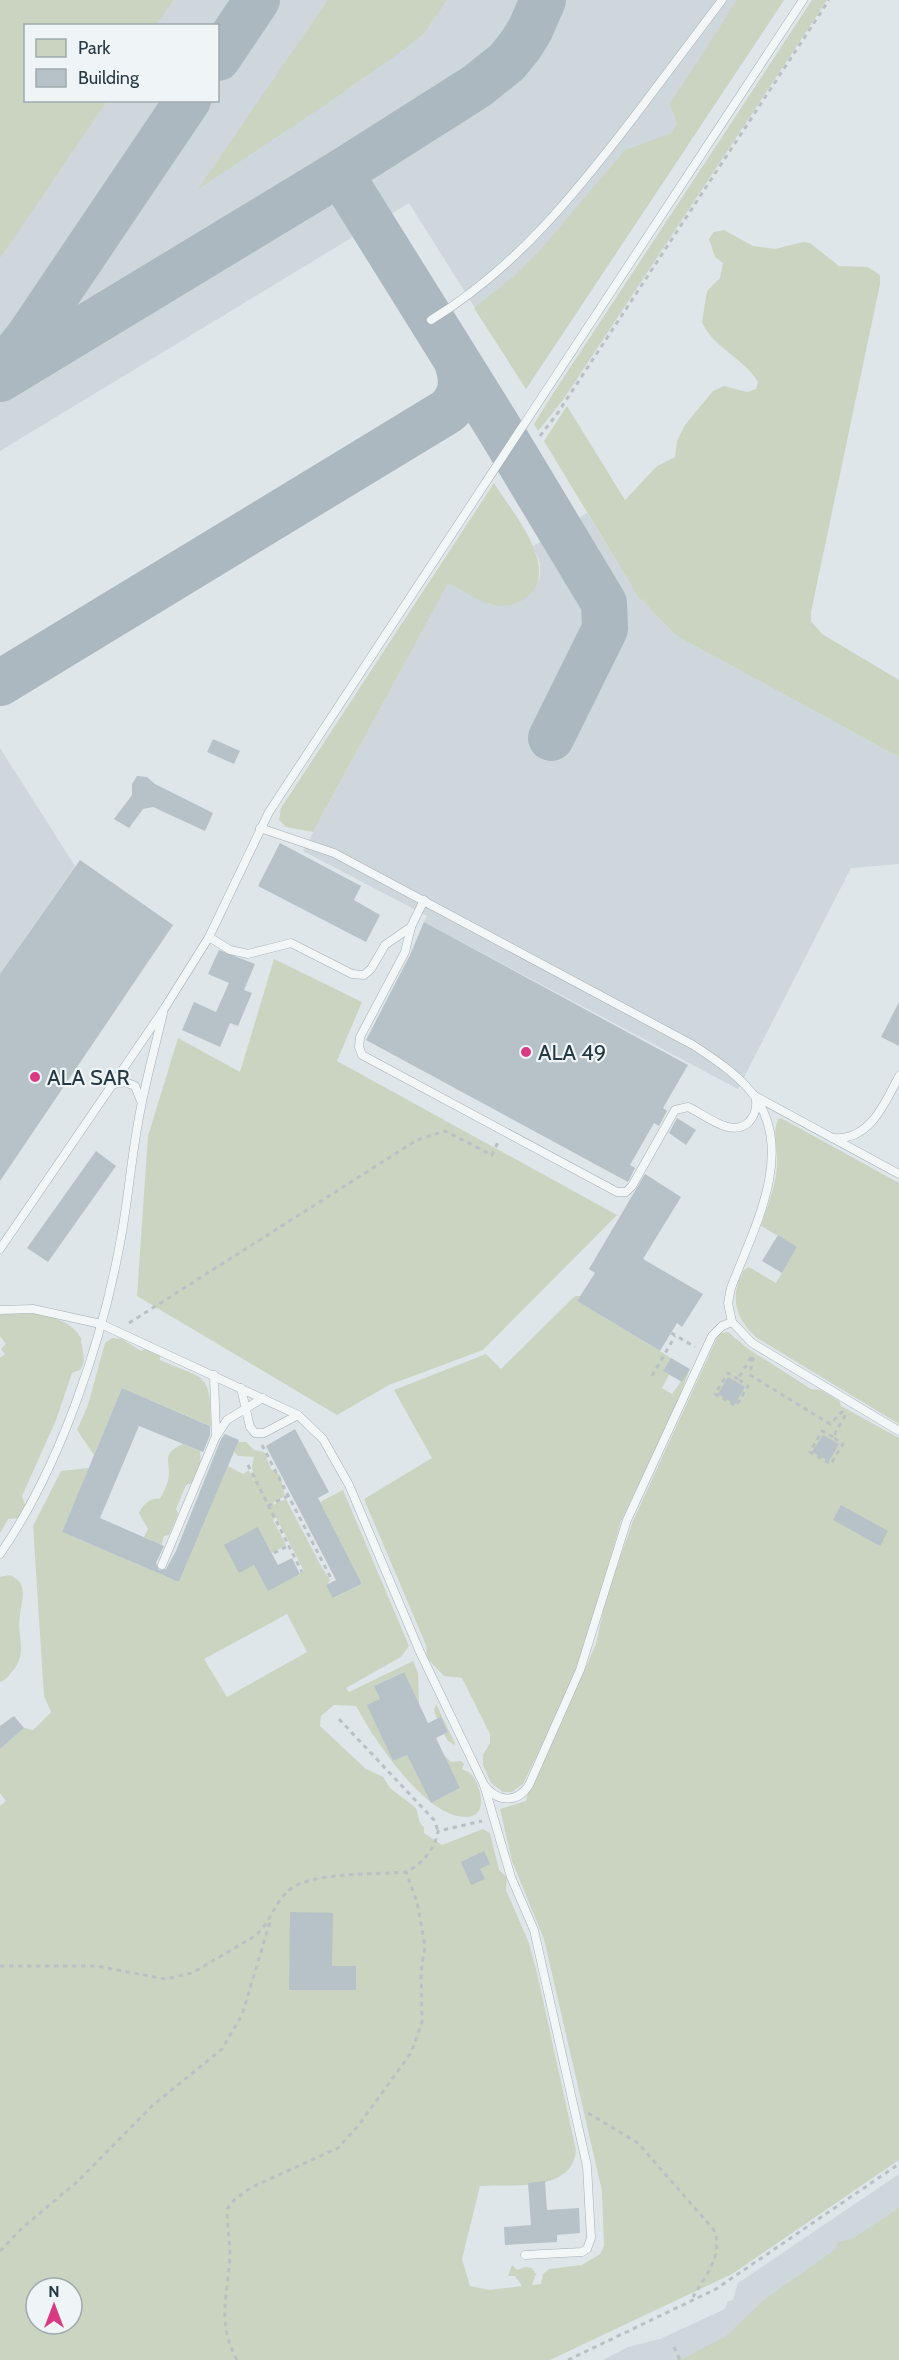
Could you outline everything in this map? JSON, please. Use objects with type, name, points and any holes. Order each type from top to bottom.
[{"type":"lane","points":[[431,320],[468,297],[494,277],[549,222],[594,169],[722,0]]},
{"type":"lane","points":[[0,1249],[164,1009],[209,937],[260,828],[803,0]]},
{"type":"lane","points":[[260,828],[334,853],[693,1045],[711,1056],[755,1097],[899,1174]]},
{"type":"lane","points":[[424,900],[411,927],[405,952],[360,1037],[360,1051],[366,1059],[621,1193],[632,1186],[675,1110],[688,1107],[727,1127],[736,1129],[750,1120],[756,1110],[755,1097]]},
{"type":"lane","points":[[209,937],[231,950],[248,954],[291,943],[358,975],[368,972],[385,945],[411,927]]},
{"type":"lane","points":[[0,1554],[23,1521],[49,1467],[71,1413],[100,1324],[122,1232],[142,1104],[164,1009]]},
{"type":"lane","points":[[831,1138],[849,1136],[869,1125],[899,1076]]},
{"type":"lane","points":[[113,1085],[125,1082],[135,1086],[140,1092],[142,1104]]},
{"type":"lane","points":[[755,1097],[764,1114],[769,1135],[770,1177],[731,1288],[728,1303],[732,1322],[744,1337],[758,1347],[899,1431]]},
{"type":"lane","points":[[0,1310],[33,1309],[117,1330],[298,1415],[317,1431],[339,1465],[420,1652],[484,1785],[511,1878],[534,1930],[574,2099],[587,2166],[590,2243],[587,2249],[576,2253],[525,2255]]},
{"type":"lane","points":[[484,1785],[496,1797],[510,1799],[521,1795],[530,1785],[580,1671],[627,1520],[715,1331],[732,1322]]},
{"type":"lane","points":[[214,1375],[216,1436]]},
{"type":"lane","points":[[241,1388],[251,1429],[257,1434],[264,1433],[298,1415]]},
{"type":"lane","points":[[162,1565],[216,1436],[227,1420],[263,1398]]},
{"type":"path","points":[[540,436],[577,385],[829,0]]},
{"type":"path","points":[[117,1330],[417,1140],[445,1131],[492,1155],[502,1131]]},
{"type":"path","points":[[617,1300],[704,1353]]},
{"type":"path","points":[[652,1376],[675,1335]]},
{"type":"path","points":[[738,1379],[758,1347]]},
{"type":"path","points":[[743,1350],[752,1357]]},
{"type":"path","points":[[752,1357],[750,1375],[830,1424],[843,1411]]},
{"type":"path","points":[[728,1373],[738,1379],[748,1386],[736,1406],[716,1394],[728,1373]]},
{"type":"path","points":[[833,1437],[852,1404]]},
{"type":"path","points":[[822,1431],[833,1437],[843,1443],[831,1464],[810,1452],[822,1431]]},
{"type":"path","points":[[260,1440],[332,1580]]},
{"type":"path","points":[[248,1465],[302,1572]]},
{"type":"path","points":[[268,1506],[288,1495]]},
{"type":"path","points":[[274,1553],[288,1546]]},
{"type":"path","points":[[0,2251],[21,2229],[78,2181],[152,2106],[222,2049],[233,2032],[248,1999],[271,1918],[277,1905],[289,1890],[306,1881],[406,1872],[414,1869],[434,1846],[438,1832],[434,1820],[339,1719]]},
{"type":"path","points":[[438,1832],[493,1818]]},
{"type":"path","points":[[237,2360],[228,2340],[223,2317],[229,2262],[227,2209],[229,2204],[252,2187],[338,2148],[392,2082],[416,2043],[423,2013],[421,1972],[425,1946],[417,1902],[406,1872]]},
{"type":"path","points":[[0,1966],[97,1966],[148,1978],[179,1977],[192,1973],[255,1936],[271,1918]]},
{"type":"path","points":[[574,2099],[590,2114],[638,2143],[714,2230],[718,2240],[717,2255],[692,2299]]},
{"type":"path","points":[[568,2360],[716,2289],[899,2164]]},
{"type":"path","points":[[674,2347],[680,2360]]},
{"type":"shaded area","points":[[0,0],[784,0],[526,389],[409,203],[0,451]]},
{"type":"shaded area","points":[[587,513],[640,600],[643,598],[652,611],[677,636],[899,757],[899,864],[851,868],[738,1089],[424,922],[427,916],[303,851],[448,582],[491,605],[503,606],[519,602],[532,592],[540,577],[540,563],[533,546]]},
{"type":"shaded area","points":[[0,748],[75,866],[0,974]]},
{"type":"shaded area","points":[[899,2174],[899,2360],[603,2360],[628,2347],[660,2339],[725,2309],[728,2301],[733,2300],[738,2283]]},
{"type":"green space","points":[[0,0],[173,0],[157,24],[24,24],[24,102],[106,102],[0,258]]},
{"type":"green space","points":[[328,0],[447,0],[424,33],[410,45],[328,103],[198,189]]},
{"type":"green space","points":[[737,0],[784,0],[526,389],[474,308],[512,278],[543,247],[625,150],[672,133],[677,124],[670,104]]},
{"type":"green space","points":[[812,0],[827,0],[563,400],[538,431],[534,424],[554,392]]},
{"type":"green space","points":[[724,230],[753,246],[775,249],[803,242],[810,243],[839,266],[868,267],[880,275],[811,621],[822,634],[899,680],[899,757],[677,636],[643,599],[640,600],[544,441],[567,406],[625,500],[657,466],[675,457],[677,441],[685,425],[713,391],[724,386],[747,392],[756,389],[758,382],[752,374],[713,339],[702,322],[707,291],[720,278],[723,263],[715,257],[709,239],[714,232]]},
{"type":"green space","points":[[494,483],[530,539],[539,570],[537,584],[524,599],[512,605],[502,606],[482,601],[448,583],[313,832],[286,827],[279,820],[281,808]]},
{"type":"green space","points":[[274,959],[362,1002],[337,1061],[617,1215],[483,1350],[389,1385],[337,1415],[137,1296],[148,1136],[178,1038],[240,1072]]},
{"type":"green space","points":[[781,1118],[899,1183],[899,1424],[757,1338],[739,1315],[737,1289],[744,1270],[749,1267],[776,1283],[797,1247],[761,1226],[775,1181],[777,1160],[775,1130],[778,1119]]},
{"type":"green space","points":[[575,1296],[580,1296],[577,1301],[671,1358],[664,1371],[669,1375],[662,1388],[672,1394],[690,1369],[669,1423],[621,1521],[581,1658],[553,1722],[523,1784],[512,1792],[503,1792],[491,1783],[483,1765],[483,1755],[490,1743],[490,1734],[462,1678],[444,1676],[427,1658],[426,1645],[364,1499],[432,1458],[394,1390],[486,1354],[501,1369]]},
{"type":"green space","points":[[13,1312],[51,1317],[69,1325],[81,1338],[84,1358],[80,1370],[72,1373],[56,1420],[22,1496],[26,1508],[22,1518],[8,1519],[0,1533],[0,1358],[5,1354],[1,1349],[6,1344],[0,1336],[0,1315]]},
{"type":"green space","points":[[728,1332],[747,1348],[811,1389],[821,1390],[839,1401],[841,1406],[899,1438],[899,2160],[732,2274],[550,2360],[0,2360],[0,1806],[6,1801],[0,1793],[0,1749],[24,1728],[33,1730],[51,1712],[44,1696],[33,1526],[61,1471],[89,1468],[62,1532],[179,1582],[228,1466],[243,1474],[249,1470],[254,1481],[252,1466],[254,1457],[238,1456],[234,1452],[238,1442],[246,1442],[254,1450],[264,1452],[271,1469],[280,1475],[285,1496],[273,1505],[286,1499],[330,1580],[327,1585],[334,1598],[362,1584],[320,1502],[343,1490],[409,1646],[401,1657],[346,1688],[349,1692],[413,1661],[418,1673],[419,1705],[403,1672],[374,1686],[398,1736],[385,1743],[393,1761],[407,1755],[430,1801],[402,1774],[375,1737],[356,1706],[334,1705],[321,1716],[320,1726],[366,1769],[383,1777],[390,1788],[416,1808],[420,1823],[424,1827],[424,1833],[442,1845],[483,1829],[490,1833],[499,1870],[507,1877],[506,1890],[529,1943],[576,2150],[572,2164],[553,2180],[524,2185],[480,2186],[462,2259],[470,2286],[490,2290],[522,2286],[515,2276],[508,2276],[512,2265],[517,2270],[525,2267],[532,2268],[536,2274],[532,2285],[541,2284],[543,2274],[549,2269],[582,2265],[600,2254],[604,2246],[602,2191],[544,1939],[512,1861],[500,1809],[526,1801],[528,1791],[532,1789],[596,1644],[606,1598],[633,1521],[721,1333]],"holes":[[[276,1517],[304,1571],[268,1590],[254,1565],[258,1527],[272,1553],[286,1545],[273,1520]],[[287,1614],[307,1652],[227,1697],[204,1659]],[[290,1966],[356,1967],[356,1990],[290,1990]]]},
{"type":"green space","points":[[112,1338],[122,1339],[141,1351],[146,1348],[160,1355],[160,1360],[197,1376],[203,1381],[209,1396],[211,1426],[122,1388],[94,1455],[77,1430],[88,1405],[105,1343]]},
{"type":"green space","points":[[183,1444],[200,1451],[201,1467],[192,1483],[186,1485],[176,1509],[178,1514],[169,1535],[164,1536],[161,1545],[144,1537],[148,1529],[139,1513],[148,1502],[160,1499],[168,1480],[169,1455],[171,1451]]},
{"type":"green space","points":[[10,1575],[20,1583],[23,1592],[19,1623],[21,1652],[16,1666],[7,1678],[0,1682],[0,1577]]},
{"type":"green space","points":[[436,1704],[454,1745],[444,1734],[448,1732],[441,1717],[437,1719],[434,1710]]},
{"type":"green space","points":[[443,1754],[451,1762],[461,1761],[464,1764],[462,1769],[474,1777],[480,1791],[481,1805],[479,1811],[467,1817],[451,1814],[432,1803],[460,1788]]},
{"type":"green space","points":[[899,2208],[899,2360],[680,2360],[725,2337],[764,2300],[836,2249],[838,2242],[852,2239]]},
{"type":"building","points":[[213,739],[240,751],[234,764],[207,752]]},
{"type":"building","points":[[137,776],[147,777],[155,784],[213,813],[205,831],[153,807],[143,809],[129,828],[114,819],[132,795],[132,784]]},
{"type":"building","points":[[280,843],[361,886],[354,900],[380,915],[366,942],[258,886]]},
{"type":"building","name":"ALA SAR","points":[[80,860],[173,925],[0,1181],[0,974]]},
{"type":"building","name":"ALA 49","points":[[424,922],[688,1065],[663,1108],[667,1111],[659,1126],[654,1123],[630,1165],[635,1168],[628,1182],[366,1040],[410,955]]},
{"type":"building","points":[[219,950],[255,964],[244,990],[252,993],[238,1026],[230,1023],[220,1047],[182,1030],[194,1002],[216,1012],[229,983],[208,974]]},
{"type":"building","points":[[899,1002],[899,1046],[881,1037]]},
{"type":"building","points":[[677,1118],[696,1130],[686,1145],[669,1133]]},
{"type":"building","points":[[96,1151],[116,1166],[48,1262],[27,1248]]},
{"type":"building","points":[[645,1174],[681,1197],[643,1259],[703,1294],[682,1327],[677,1323],[660,1351],[577,1301],[595,1273],[589,1269]]},
{"type":"building","points":[[778,1235],[797,1247],[782,1273],[762,1261]]},
{"type":"building","points":[[671,1358],[690,1369],[682,1382],[663,1371]]},
{"type":"building","points":[[728,1377],[745,1387],[735,1404],[718,1394]]},
{"type":"building","points":[[122,1388],[210,1426],[210,1435],[203,1452],[139,1426],[100,1518],[164,1546],[156,1563],[159,1570],[166,1569],[176,1551],[221,1439],[225,1434],[239,1440],[179,1582],[62,1532]]},
{"type":"building","points":[[295,1429],[329,1492],[318,1498],[362,1584],[333,1598],[326,1585],[336,1580],[266,1446]]},
{"type":"building","points":[[823,1435],[839,1444],[829,1461],[812,1452]]},
{"type":"building","points":[[841,1505],[888,1531],[880,1546],[833,1520]]},
{"type":"building","points":[[258,1527],[278,1565],[292,1558],[300,1574],[268,1591],[254,1565],[239,1573],[224,1545]]},
{"type":"building","points":[[404,1672],[428,1723],[441,1717],[448,1732],[436,1738],[460,1788],[431,1803],[407,1755],[393,1761],[367,1705],[380,1699],[374,1686]]},
{"type":"building","points":[[14,1716],[24,1728],[0,1749],[0,1726]]},
{"type":"building","points":[[484,1851],[490,1864],[480,1869],[485,1879],[471,1885],[461,1862]]},
{"type":"building","points":[[290,1912],[333,1913],[332,1966],[356,1966],[356,1990],[289,1990]]},
{"type":"building","points":[[545,2181],[547,2210],[579,2208],[580,2233],[557,2235],[557,2242],[505,2245],[504,2227],[531,2225],[528,2183]]},
{"type":"taxiway","points":[[219,57],[257,0]]},
{"type":"taxiway","points":[[0,379],[340,173],[477,86],[507,62],[520,46],[543,0]]},
{"type":"taxiway","points":[[5,366],[29,336],[187,102]]},
{"type":"taxiway","points":[[340,173],[497,425],[604,603],[605,629],[551,738]]},
{"type":"taxiway","points":[[0,683],[446,412],[455,402],[460,390],[457,362]]},
{"type":"place","name":"ALA 49","points":[[526,1052]]},
{"type":"place","name":"ALA SAR","points":[[35,1077]]}]
